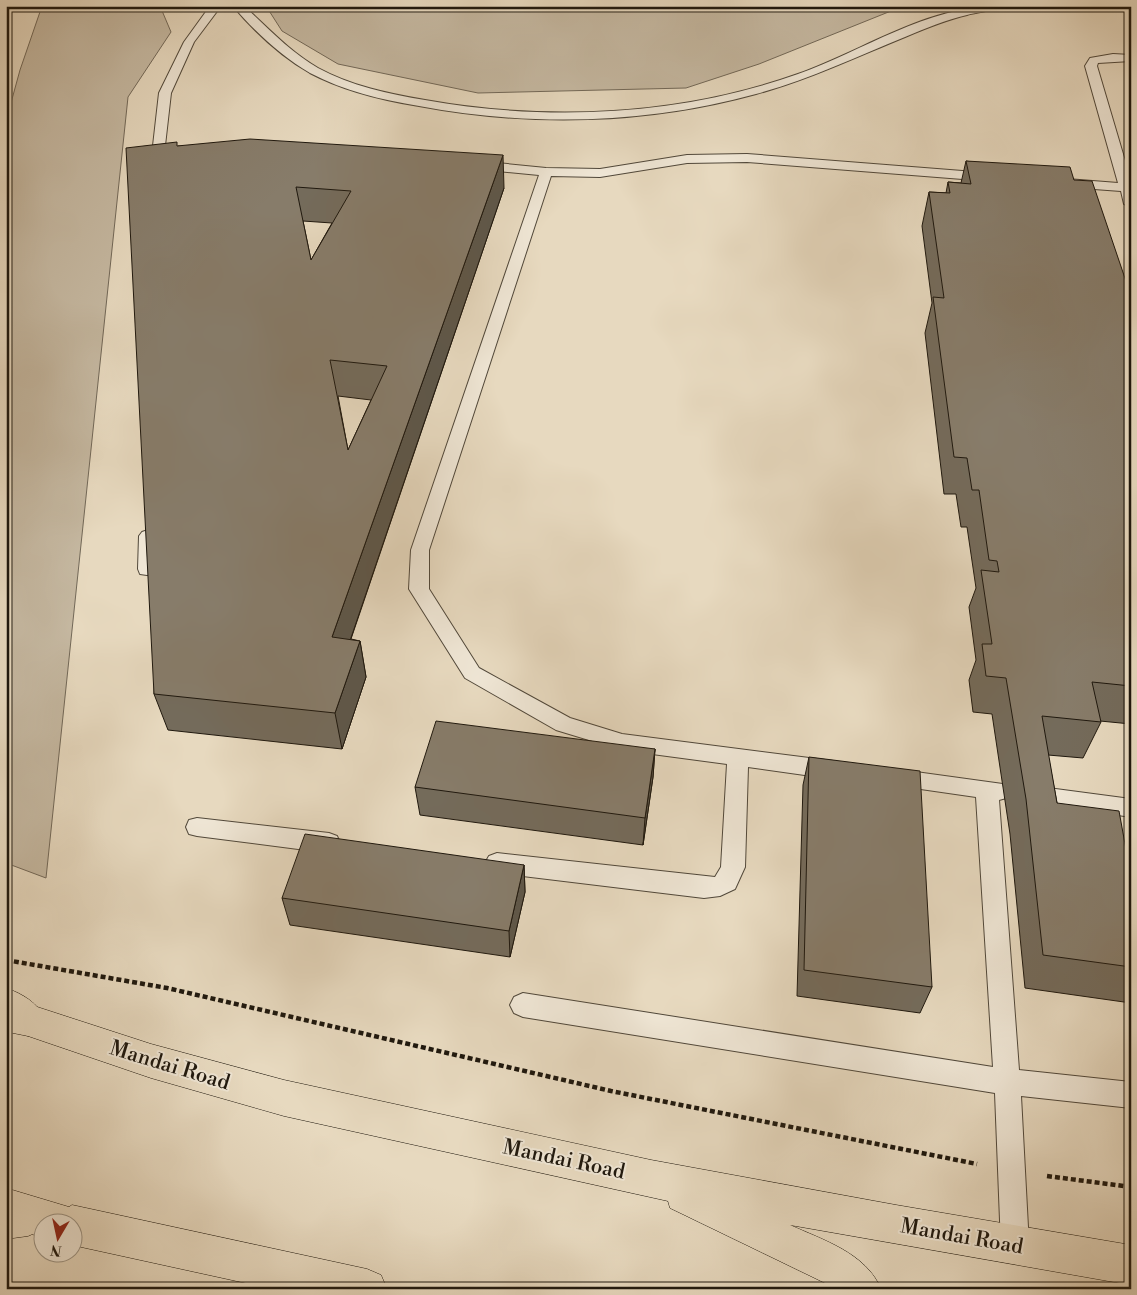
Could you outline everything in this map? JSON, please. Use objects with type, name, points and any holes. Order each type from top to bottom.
[{"type":"main road","name":"Mandai Road","points":[[14,1013],[151,1061],[284,1098],[652,1178],[1015,1246],[1131,1265]]},
{"type":"main road","points":[[652,1178],[839,1269],[861,1289]]},
{"type":"main road","points":[[82,1228],[367,1289]]},
{"type":"lane","points":[[156,184],[161,164],[165,93],[189,42],[216,6]]},
{"type":"lane","points":[[238,6],[302,63],[360,90],[447,110],[542,116],[632,113],[721,100],[801,77],[931,23],[993,6]]},
{"type":"lane","points":[[1131,58],[1101,58],[1091,62],[1131,204]]},
{"type":"lane","points":[[459,163],[546,172],[600,173],[687,159],[716,158],[996,178]]},
{"type":"lane","points":[[546,172],[420,550],[419,589],[472,673],[562,724],[622,742],[995,791],[1015,1246]]},
{"type":"lane","points":[[1056,182],[1128,188]]},
{"type":"lane","points":[[147,569],[148,520]]},
{"type":"lane","points":[[480,861],[704,888],[715,889],[726,885],[731,878],[733,867],[738,758]]},
{"type":"lane","points":[[1033,795],[1131,808]]},
{"type":"lane","points":[[197,827],[353,846]]},
{"type":"lane","points":[[523,1005],[1007,1082],[1131,1096]]},
{"type":"path","points":[[6,960],[167,988],[610,1091],[1012,1171],[1131,1187]]},
{"type":"shaded area","points":[[42,6],[160,6],[171,32],[128,97],[46,878],[6,863],[6,121],[20,70]]},
{"type":"shaded area","points":[[266,6],[918,6],[891,11],[759,64],[686,88],[478,93],[338,64],[282,31]]},
{"type":"building","points":[[250,139],[503,155],[332,637],[360,641],[335,713],[154,694],[126,148],[177,142],[177,146]],"holes":[[[296,187],[351,191],[311,260]],[[330,360],[387,366],[348,450]]]},
{"type":"building","points":[[966,161],[1070,167],[1074,180],[1092,181],[1131,296],[1131,686],[1092,682],[1101,722],[1042,716],[1057,803],[1119,811],[1131,877],[1131,967],[1043,955],[1026,799],[1006,678],[986,676],[982,644],[992,644],[981,570],[999,572],[997,561],[989,560],[979,490],[972,490],[967,458],[954,457],[933,297],[944,298],[929,192],[950,193],[948,182],[971,184]]},
{"type":"building","points":[[436,721],[655,749],[645,818],[415,787]]},
{"type":"building","points":[[809,757],[920,771],[932,987],[804,970]]},
{"type":"building","points":[[305,834],[524,865],[509,931],[282,898]]}]
